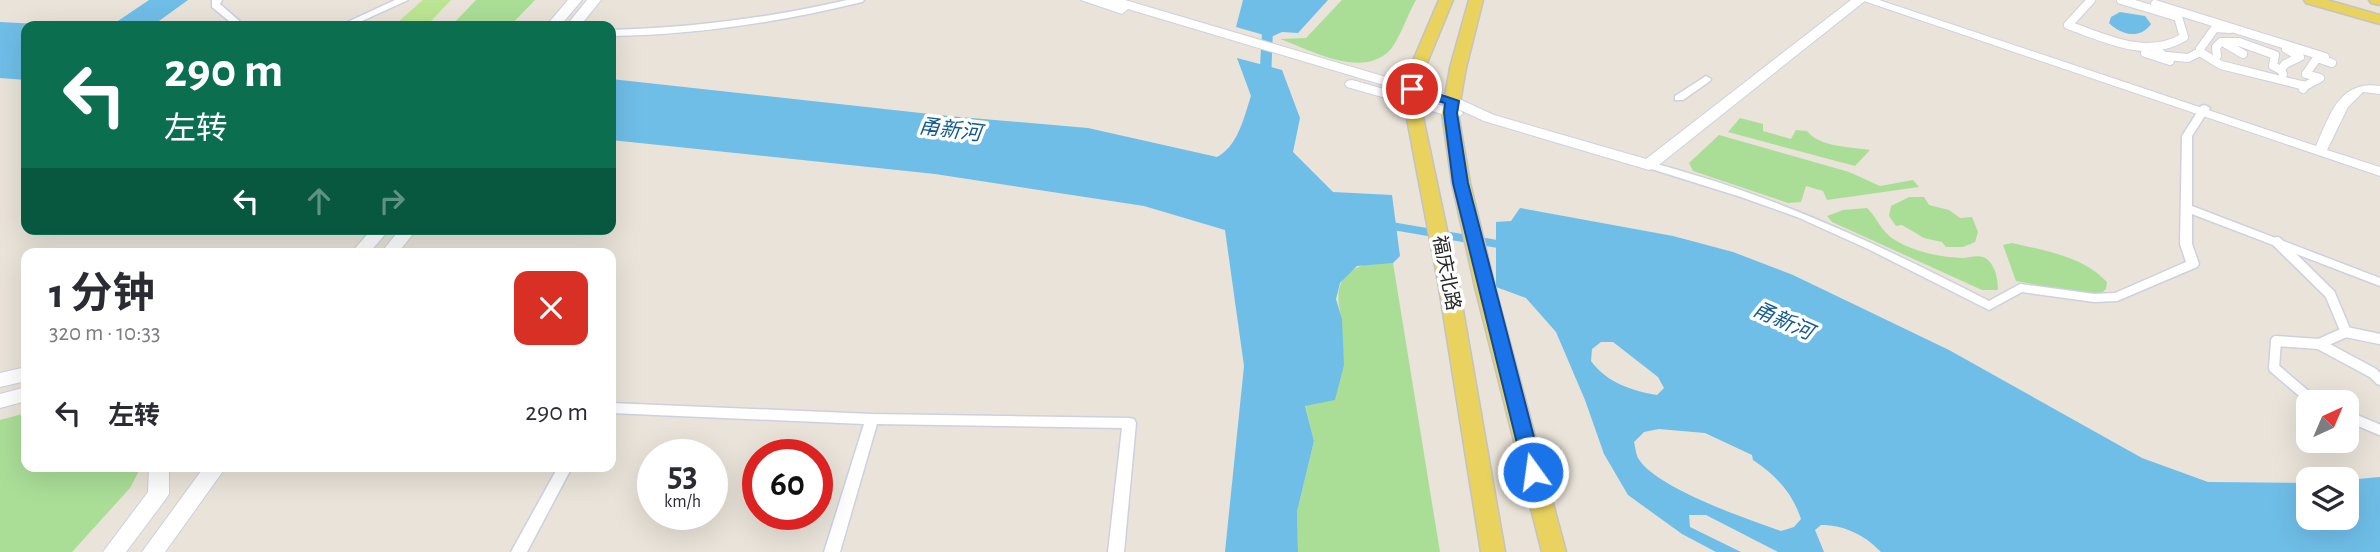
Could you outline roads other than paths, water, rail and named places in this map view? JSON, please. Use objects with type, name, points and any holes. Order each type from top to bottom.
[{"type":"main road","points":[[558,21],[575,0]]},
{"type":"main road","points":[[577,21],[594,0]]},
{"type":"main road","points":[[1088,0],[1649,164],[1859,0]]},
{"type":"main road","points":[[1111,0],[1243,44]]},
{"type":"main road","points":[[1412,96],[1446,0]]},
{"type":"main road","name":"福庆北路","points":[[1476,0],[1451,107],[1461,183],[1485,287],[1554,552]]},
{"type":"main road","points":[[2311,0],[2380,20]]},
{"type":"main road","name":"福庆北路","points":[[1412,96],[1449,287],[1493,552]]},
{"type":"main road","points":[[364,248],[376,235]]},
{"type":"main road","points":[[0,380],[21,375]]},
{"type":"main road","points":[[0,401],[21,395]]},
{"type":"main road","points":[[114,552],[158,494],[159,472]]},
{"type":"main road","points":[[153,552],[210,472]]},
{"type":"street","points":[[217,0],[215,5],[234,21]]},
{"type":"street","points":[[355,21],[403,0]]},
{"type":"street","points":[[616,27],[716,24],[788,14],[844,0]]},
{"type":"street","points":[[616,33],[715,29],[797,15],[859,0]]},
{"type":"street","points":[[1867,0],[2380,166]]},
{"type":"street","points":[[1880,0],[2380,172]]},
{"type":"street","points":[[2091,0],[2065,27],[2170,61],[2167,56]]},
{"type":"street","points":[[2068,25],[2151,50],[2184,37],[2178,17],[2121,0]]},
{"type":"street","points":[[2131,0],[2183,16]]},
{"type":"street","points":[[2141,0],[2296,46],[2325,57],[2328,61],[2317,58],[2306,74],[2320,78],[2304,88],[2221,65],[2200,52]]},
{"type":"street","points":[[2156,49],[2167,56],[2188,58],[2200,52],[2214,29],[2232,30],[2284,48],[2300,57],[2285,64],[2281,70],[2283,74],[2272,77]]},
{"type":"street","points":[[2213,60],[2217,56],[2216,47],[2221,42],[2239,41],[2275,55],[2273,66],[2281,70]]},
{"type":"street","points":[[2221,42],[2243,54]]},
{"type":"street","points":[[1679,98],[1706,79]]},
{"type":"street","points":[[2322,147],[2345,102],[2355,91],[2361,88],[2380,90]]},
{"type":"street","points":[[1649,164],[1803,215],[1910,265],[1989,306],[2020,288],[2094,298],[2117,297],[2193,264],[2186,244],[2187,136],[2204,110]]},
{"type":"street","points":[[2186,208],[2380,282]]},
{"type":"street","points":[[2277,242],[2330,294],[2346,332]]},
{"type":"street","points":[[2319,344],[2346,332],[2380,339]]},
{"type":"street","points":[[2300,390],[2274,368],[2276,341],[2319,344],[2380,380]]},
{"type":"street","points":[[616,408],[872,419],[1129,424],[1116,552]]},
{"type":"street","points":[[832,552],[872,419]]},
{"type":"street","points":[[2359,421],[2380,430]]},
{"type":"street","points":[[519,552],[562,472]]},
{"type":"water","points":[[149,0],[188,0],[159,21],[118,21]]},
{"type":"water","points":[[1243,0],[1328,0],[1298,33],[1282,32],[1271,37],[1236,27]]},
{"type":"water","points":[[2120,12],[2145,16],[2151,24],[2136,34],[2125,33],[2109,23],[2111,17]]},
{"type":"water","points":[[0,22],[21,23],[21,80],[0,78]]},
{"type":"water","points":[[1237,58],[1282,70],[1300,118],[1293,152],[1333,192],[1392,195],[1400,256],[1393,263],[1357,266],[1340,283],[1336,299],[1342,319],[1344,365],[1335,400],[1305,406],[1314,441],[1297,512],[1298,552],[1225,552],[1244,366],[1225,230],[1144,206],[935,174],[616,141],[616,80],[948,116],[1088,128],[1217,157],[1235,138],[1251,96]]},
{"type":"water","points":[[1520,208],[1673,236],[1733,252],[1793,275],[1949,350],[2142,458],[2208,482],[2296,483],[2296,530],[2359,530],[2359,479],[2380,477],[2380,552],[1881,552],[1854,532],[1821,525],[1815,530],[1824,552],[1778,552],[1706,515],[1689,515],[1690,527],[1741,552],[1716,552],[1682,534],[1628,495],[1604,454],[1556,332],[1526,298],[1496,287],[1496,222],[1511,221]],"holes":[[[1601,342],[1613,342],[1658,377],[1664,388],[1657,395],[1629,388],[1612,380],[1591,361],[1592,349]],[[1659,429],[1705,433],[1752,455],[1753,460],[1783,486],[1801,519],[1794,527],[1781,531],[1682,491],[1647,469],[1638,458],[1634,442],[1644,432]]]},
{"type":"waterway","points":[[1265,82],[1269,0]]},
{"type":"waterway","name":"甬新河","points":[[1380,224],[1515,247]]}]
